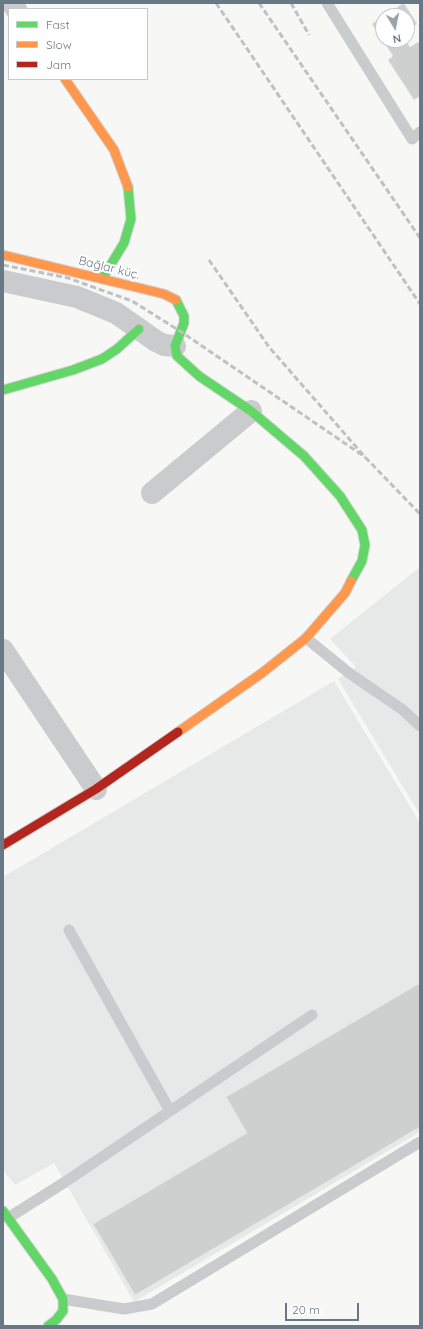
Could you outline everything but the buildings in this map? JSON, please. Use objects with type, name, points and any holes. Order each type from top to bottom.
[{"type":"street","points":[[66,80],[114,150],[127,181],[131,204],[131,219],[124,243],[102,279]]},
{"type":"street","name":"Bağlar küç.","points":[[3,254],[164,294],[177,301],[184,316],[184,323],[178,339]]},
{"type":"street","points":[[3,281],[77,297],[116,313],[164,345],[178,339],[177,356],[182,362],[199,376],[251,411],[304,456],[340,496],[362,530],[365,545],[362,561],[355,576],[324,618],[306,638],[262,673],[96,789],[3,845]]},
{"type":"street","points":[[3,390],[73,370],[102,359],[117,349],[139,329]]},
{"type":"street","points":[[152,493],[251,411]]},
{"type":"street","points":[[3,650],[96,789]]},
{"type":"street","points":[[5,1215],[52,1279],[63,1299],[63,1311],[48,1326]]},
{"type":"lane","points":[[327,3],[412,139],[420,132]]},
{"type":"lane","points":[[306,638],[349,673],[403,710],[420,726]]},
{"type":"lane","points":[[69,930],[170,1111]]},
{"type":"lane","points":[[5,1215],[65,1182],[312,1015]]},
{"type":"lane","points":[[63,1299],[124,1309],[152,1304],[420,1142]]},
{"type":"shaded area","points":[[420,567],[420,815],[338,679],[356,667],[330,639]]},
{"type":"shaded area","points":[[334,681],[420,823],[420,1132],[134,1302],[54,1163],[15,1185],[3,1170],[3,877]]},
{"type":"railway","points":[[216,3],[420,304]]},
{"type":"railway","points":[[259,3],[420,238]]},
{"type":"railway","points":[[291,3],[309,35]]},
{"type":"railway","points":[[209,260],[269,347],[365,457],[420,514]]},
{"type":"railway","points":[[3,265],[68,278],[132,301],[180,331],[365,457]]},
{"type":"traffic: fast","points":[[102,279],[124,243],[131,219],[128,187]]},
{"type":"traffic: fast","points":[[176,300],[184,316],[184,323],[175,346],[177,356],[199,376],[251,411],[304,456],[340,496],[362,530],[365,545],[362,561],[351,581]]},
{"type":"traffic: fast","points":[[3,390],[73,370],[102,359],[117,349],[139,329]]},
{"type":"traffic: fast","points":[[3,1211],[52,1279],[63,1299],[63,1311],[56,1320],[48,1326]]},
{"type":"traffic: slow","points":[[66,80],[114,150],[128,187]]},
{"type":"traffic: slow","points":[[3,255],[164,294],[176,300]]},
{"type":"traffic: slow","points":[[178,732],[262,673],[306,638],[345,593],[351,581]]},
{"type":"traffic: jam","points":[[3,845],[96,789],[178,732]]}]
